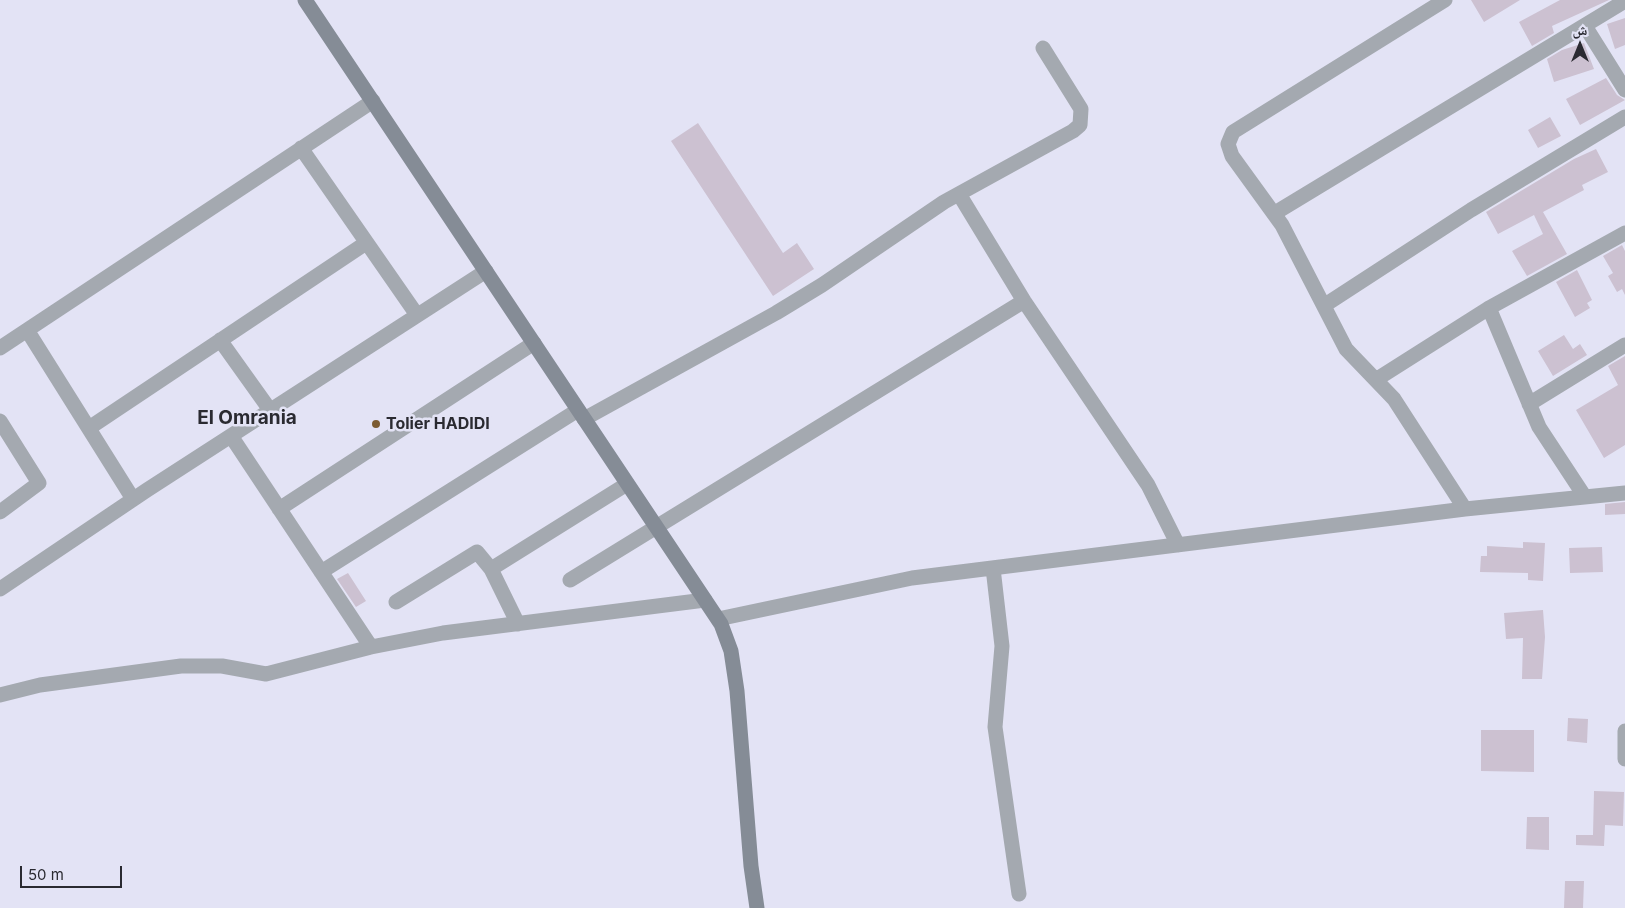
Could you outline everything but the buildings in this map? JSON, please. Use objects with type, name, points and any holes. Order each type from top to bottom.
[{"type":"street","points":[[305,0],[718,619],[731,651],[737,691],[751,866],[757,908]]},
{"type":"street","points":[[1445,0],[1233,132],[1228,144],[1232,156],[1275,214],[1352,356],[1377,379],[1394,399],[1465,509]]},
{"type":"street","points":[[1275,214],[1625,1]]},
{"type":"street","points":[[1585,26],[1625,90]]},
{"type":"street","points":[[321,572],[581,415],[776,313],[959,194],[1080,125],[1081,109],[1043,48]]},
{"type":"street","points":[[0,348],[372,101]]},
{"type":"street","points":[[1325,305],[1471,210],[1625,117]]},
{"type":"street","points":[[301,148],[416,315]]},
{"type":"street","points":[[959,194],[1024,301],[1148,485],[1178,545]]},
{"type":"street","points":[[1377,379],[1489,308],[1625,233]]},
{"type":"street","points":[[89,428],[366,243]]},
{"type":"street","points":[[0,589],[133,499],[486,271]]},
{"type":"street","points":[[570,580],[1024,301]]},
{"type":"street","points":[[1489,308],[1539,427],[1585,497]]},
{"type":"street","points":[[27,330],[133,499]]},
{"type":"street","points":[[220,340],[270,410]]},
{"type":"street","points":[[279,508],[534,343]]},
{"type":"street","points":[[1529,404],[1625,345]]},
{"type":"street","points":[[0,512],[39,483],[1,426]]},
{"type":"street","points":[[230,436],[371,647]]},
{"type":"street","points":[[491,569],[627,484]]},
{"type":"street","points":[[718,619],[912,578],[1465,509],[1625,493]]},
{"type":"street","points":[[396,602],[477,552],[491,569],[518,624]]},
{"type":"street","points":[[993,568],[1002,646],[995,727],[1019,894]]},
{"type":"street","points":[[0,695],[40,685],[181,666],[222,666],[266,674],[371,647],[442,633],[705,600]]},
{"type":"street","points":[[1625,731],[1625,759]]},
{"type":"place","name":"Tolier HADIDI","points":[[376,424]]},
{"type":"district","name":"El Omrania","points":[[247,418]]}]
